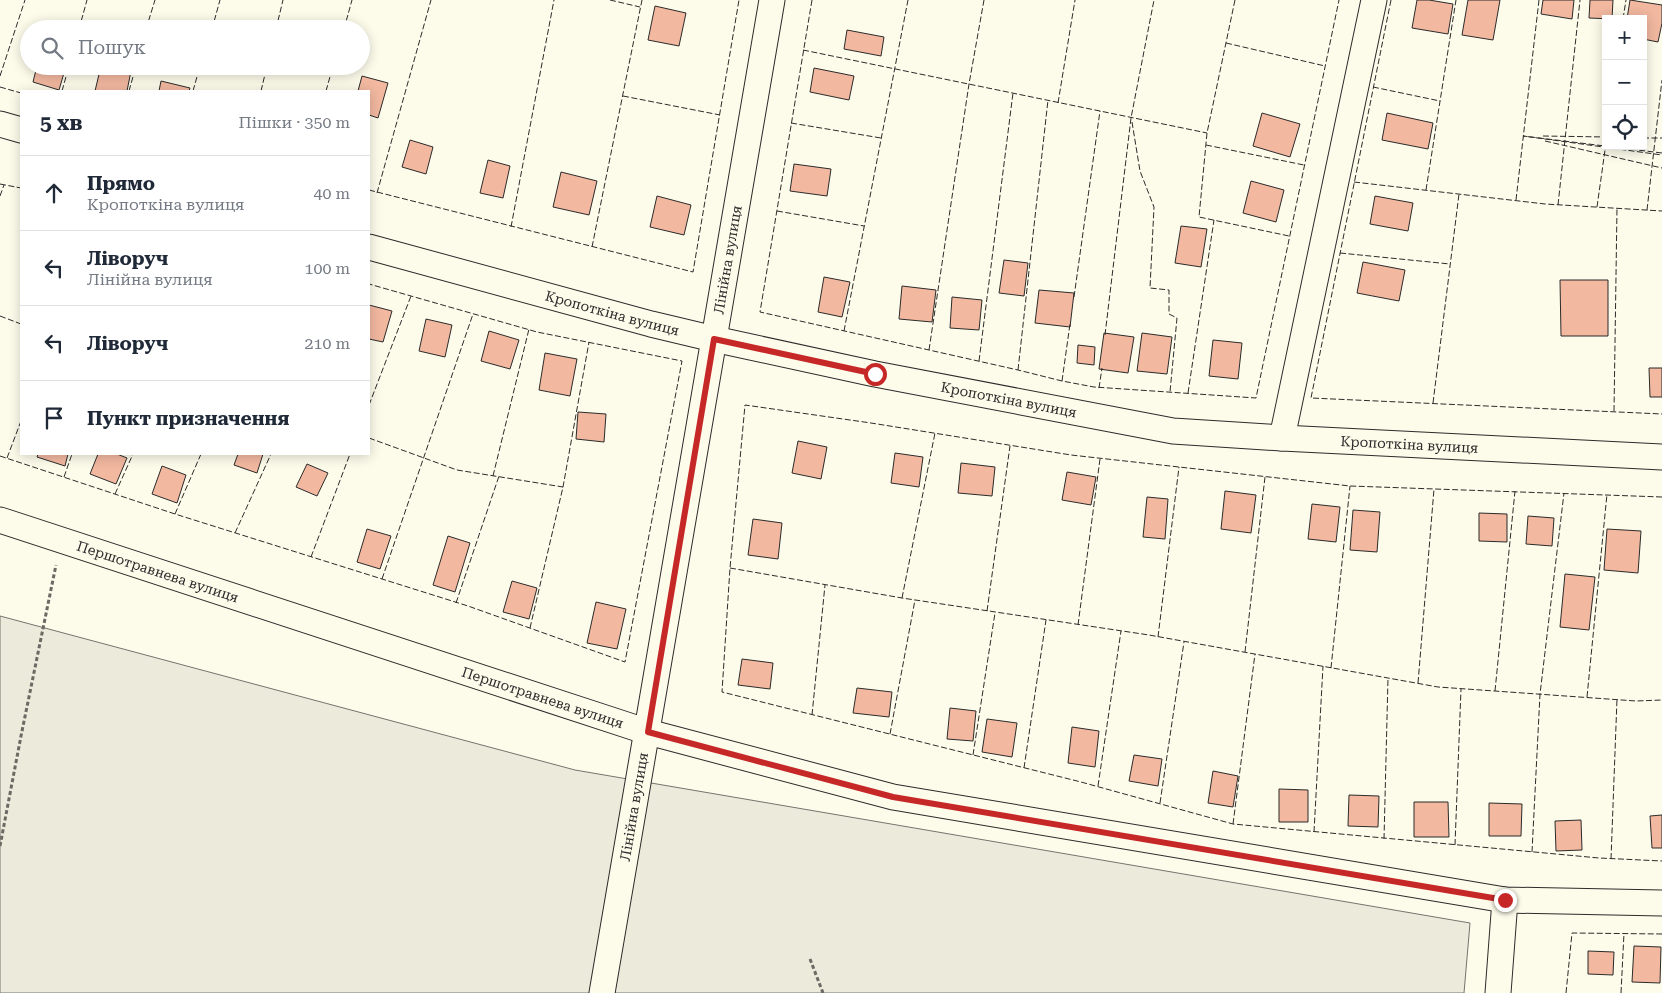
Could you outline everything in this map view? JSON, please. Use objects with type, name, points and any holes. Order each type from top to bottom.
[{"type":"street","name":"Лінійна вулиця","points":[[602,993],[772,0]]},
{"type":"street","points":[[1282,438],[1374,0]]},
{"type":"street","points":[[0,124],[20,130]]},
{"type":"street","name":"Кропоткіна вулиця","points":[[370,247],[642,322],[714,339],[875,374],[1173,430],[1282,438],[1662,457]]},
{"type":"street","name":"Першотравнева вулиця","points":[[0,520],[648,732],[893,797],[1505,900],[1662,904]]},
{"type":"street","points":[[1498,993],[1505,900]]},
{"type":"path","points":[[0,846],[20,736],[61,540]]},
{"type":"path","points":[[810,959],[823,993]]},
{"type":"shaded area","points":[[0,616],[575,770],[1470,923],[1464,993],[0,993]]},
{"type":"building","points":[[1417,0],[1453,4],[1448,34],[1412,28]]},
{"type":"building","points":[[1468,0],[1500,0],[1493,40],[1462,35]]},
{"type":"building","points":[[1543,0],[1574,0],[1572,19],[1541,14]]},
{"type":"building","points":[[1590,0],[1613,0],[1612,15],[1602,15],[1602,19],[1589,18]]},
{"type":"building","points":[[1630,0],[1662,5],[1662,23],[1658,42],[1647,40],[1647,15],[1628,15]]},
{"type":"building","points":[[655,6],[686,13],[679,46],[648,40]]},
{"type":"building","points":[[847,30],[884,37],[881,56],[844,49]]},
{"type":"building","points":[[814,68],[854,76],[849,100],[810,92]]},
{"type":"building","points":[[35,75],[63,75],[59,90],[33,82]]},
{"type":"building","points":[[99,75],[130,75],[127,90],[95,90]]},
{"type":"building","points":[[362,76],[388,83],[378,118],[370,115],[370,90],[358,90]]},
{"type":"building","points":[[161,81],[190,88],[189,90],[159,90]]},
{"type":"building","points":[[1262,113],[1300,124],[1290,157],[1253,146]]},
{"type":"building","points":[[1387,113],[1433,123],[1428,149],[1382,140]]},
{"type":"building","points":[[410,140],[433,147],[426,174],[402,167]]},
{"type":"building","points":[[488,160],[510,166],[503,198],[480,193]]},
{"type":"building","points":[[794,164],[831,169],[827,196],[790,191]]},
{"type":"building","points":[[561,172],[597,181],[589,215],[553,207]]},
{"type":"building","points":[[1251,181],[1284,190],[1276,222],[1243,213]]},
{"type":"building","points":[[657,196],[691,205],[684,235],[650,227]]},
{"type":"building","points":[[1375,196],[1413,203],[1408,231],[1370,224]]},
{"type":"building","points":[[1181,226],[1207,229],[1201,267],[1175,263]]},
{"type":"building","points":[[1004,260],[1028,263],[1024,296],[999,293]]},
{"type":"building","points":[[1363,262],[1405,270],[1399,301],[1357,293]]},
{"type":"building","points":[[824,277],[850,282],[842,317],[818,312]]},
{"type":"building","points":[[1560,280],[1608,280],[1608,336],[1561,336]]},
{"type":"building","points":[[902,286],[936,290],[932,322],[899,319]]},
{"type":"building","points":[[1039,290],[1074,293],[1070,327],[1035,323]]},
{"type":"building","points":[[952,297],[982,300],[979,330],[950,328]]},
{"type":"building","points":[[370,305],[392,311],[383,342],[370,339]]},
{"type":"building","points":[[426,319],[452,325],[445,357],[419,351]]},
{"type":"building","points":[[489,331],[519,340],[510,369],[481,361]]},
{"type":"building","points":[[1104,333],[1134,337],[1128,373],[1099,369]]},
{"type":"building","points":[[1142,333],[1172,337],[1167,374],[1137,371]]},
{"type":"building","points":[[1213,340],[1242,343],[1238,379],[1209,376]]},
{"type":"building","points":[[1078,345],[1095,347],[1094,365],[1077,363]]},
{"type":"building","points":[[545,353],[577,359],[570,396],[539,390]]},
{"type":"building","points":[[1649,368],[1662,368],[1662,397],[1650,397]]},
{"type":"building","points":[[578,412],[606,414],[604,442],[576,439]]},
{"type":"building","points":[[798,441],[827,447],[821,479],[792,473]]},
{"type":"building","points":[[895,453],[923,457],[919,487],[891,483]]},
{"type":"building","points":[[38,455],[68,455],[65,466],[37,457]]},
{"type":"building","points":[[98,455],[120,455],[127,458],[116,484],[90,474]]},
{"type":"building","points":[[238,455],[263,455],[257,473],[234,465]]},
{"type":"building","points":[[961,463],[995,467],[992,496],[958,493]]},
{"type":"building","points":[[307,464],[328,473],[317,496],[296,487]]},
{"type":"building","points":[[162,466],[186,475],[177,503],[152,494]]},
{"type":"building","points":[[1067,472],[1096,477],[1091,505],[1062,500]]},
{"type":"building","points":[[1225,491],[1256,495],[1251,533],[1221,529]]},
{"type":"building","points":[[1147,497],[1168,499],[1165,539],[1143,537]]},
{"type":"building","points":[[1312,504],[1340,507],[1336,542],[1308,539]]},
{"type":"building","points":[[1353,510],[1380,512],[1377,552],[1350,550]]},
{"type":"building","points":[[1479,513],[1507,514],[1507,542],[1479,541]]},
{"type":"building","points":[[1528,516],[1554,518],[1552,546],[1526,544]]},
{"type":"building","points":[[753,519],[782,523],[778,559],[748,555]]},
{"type":"building","points":[[367,529],[391,536],[380,569],[357,562]]},
{"type":"building","points":[[1607,529],[1641,531],[1638,573],[1604,570]]},
{"type":"building","points":[[448,536],[470,543],[455,592],[433,585]]},
{"type":"building","points":[[1565,574],[1595,577],[1589,630],[1560,627]]},
{"type":"building","points":[[512,581],[537,588],[529,619],[503,612]]},
{"type":"building","points":[[596,602],[626,609],[617,649],[587,643]]},
{"type":"building","points":[[742,659],[773,663],[770,689],[738,685]]},
{"type":"building","points":[[857,688],[892,692],[889,717],[853,713]]},
{"type":"building","points":[[950,708],[976,711],[973,741],[947,739]]},
{"type":"building","points":[[987,719],[1017,723],[1012,757],[982,752]]},
{"type":"building","points":[[1072,727],[1099,731],[1095,767],[1068,763]]},
{"type":"building","points":[[1134,755],[1162,759],[1158,786],[1129,781]]},
{"type":"building","points":[[1213,771],[1238,776],[1233,807],[1208,803]]},
{"type":"building","points":[[1279,789],[1308,790],[1308,822],[1279,822]]},
{"type":"building","points":[[1349,795],[1379,796],[1378,827],[1348,826]]},
{"type":"building","points":[[1414,802],[1448,802],[1449,837],[1414,837]]},
{"type":"building","points":[[1489,803],[1522,804],[1521,836],[1489,836]]},
{"type":"building","points":[[1662,815],[1662,848],[1652,848],[1650,816]]},
{"type":"building","points":[[1581,820],[1582,850],[1556,851],[1555,821]]},
{"type":"building","points":[[1634,946],[1661,947],[1660,983],[1632,982]]},
{"type":"building","points":[[1588,951],[1614,952],[1613,975],[1588,974]]},
{"type":"fence","points":[[0,76],[25,0]]},
{"type":"fence","points":[[81,20],[87,0]]},
{"type":"fence","points":[[149,20],[155,0]]},
{"type":"fence","points":[[214,20],[220,0]]},
{"type":"fence","points":[[278,20],[283,0]]},
{"type":"fence","points":[[346,20],[352,0]]},
{"type":"fence","points":[[377,193],[431,0]]},
{"type":"fence","points":[[511,227],[554,0]]},
{"type":"fence","points":[[610,0],[640,7]]},
{"type":"fence","points":[[592,247],[642,0]]},
{"type":"fence","points":[[370,190],[693,272],[739,0]]},
{"type":"fence","points":[[812,0],[760,312],[1094,387],[1256,398],[1339,0]]},
{"type":"fence","points":[[844,331],[908,0]]},
{"type":"fence","points":[[929,350],[969,84],[984,0]]},
{"type":"fence","points":[[1058,103],[1075,0]]},
{"type":"fence","points":[[1105,335],[1131,118],[1154,0]]},
{"type":"fence","points":[[1235,0],[1207,133],[1199,217],[1289,236]]},
{"type":"fence","points":[[1391,0],[1311,398],[1662,414]]},
{"type":"fence","points":[[1426,190],[1456,0]]},
{"type":"fence","points":[[1516,200],[1539,0]]},
{"type":"fence","points":[[1558,205],[1580,0]]},
{"type":"fence","points":[[1624,15],[1626,0]]},
{"type":"fence","points":[[1226,43],[1325,66]]},
{"type":"fence","points":[[803,50],[1207,133]]},
{"type":"fence","points":[[62,90],[66,75]]},
{"type":"fence","points":[[129,90],[133,75]]},
{"type":"fence","points":[[193,90],[197,75]]},
{"type":"fence","points":[[261,90],[265,75]]},
{"type":"fence","points":[[326,90],[330,75]]},
{"type":"fence","points":[[1647,210],[1662,80]]},
{"type":"fence","points":[[0,87],[20,93]]},
{"type":"fence","points":[[1373,87],[1440,101]]},
{"type":"fence","points":[[979,361],[1013,93]]},
{"type":"fence","points":[[623,96],[720,115]]},
{"type":"fence","points":[[1018,370],[1048,100]]},
{"type":"fence","points":[[1074,297],[1100,111]]},
{"type":"fence","points":[[1132,122],[1140,171],[1154,207],[1150,288],[1169,290],[1169,314],[1177,318],[1170,392]]},
{"type":"fence","points":[[791,123],[881,138]]},
{"type":"fence","points":[[1662,153],[1523,136],[1662,155]]},
{"type":"fence","points":[[1543,136],[1602,137]]},
{"type":"fence","points":[[1647,138],[1662,138]]},
{"type":"fence","points":[[1545,141],[1662,168]]},
{"type":"fence","points":[[1206,145],[1304,165]]},
{"type":"fence","points":[[1597,207],[1605,150]]},
{"type":"fence","points":[[1354,182],[1545,204],[1662,211]]},
{"type":"fence","points":[[0,184],[20,188]]},
{"type":"fence","points":[[0,196],[4,185]]},
{"type":"fence","points":[[1433,403],[1459,194]]},
{"type":"fence","points":[[1614,411],[1617,208]]},
{"type":"fence","points":[[777,211],[864,226]]},
{"type":"fence","points":[[1188,393],[1214,220]]},
{"type":"fence","points":[[1340,253],[1450,264]]},
{"type":"fence","points":[[0,456],[175,514],[468,606],[625,662],[682,361],[537,332],[370,284]]},
{"type":"fence","points":[[370,402],[411,296]]},
{"type":"fence","points":[[382,579],[473,314]]},
{"type":"fence","points":[[0,316],[20,324]]},
{"type":"fence","points":[[1062,381],[1070,324]]},
{"type":"fence","points":[[493,476],[529,329]]},
{"type":"fence","points":[[530,628],[563,487],[589,342]]},
{"type":"fence","points":[[1099,388],[1102,368]]},
{"type":"fence","points":[[1662,497],[1350,486],[1071,455],[745,405],[730,568],[722,692],[1081,782],[1233,824],[1599,858],[1662,861]]},
{"type":"fence","points":[[7,458],[20,424]]},
{"type":"fence","points":[[902,598],[935,433]]},
{"type":"fence","points":[[370,438],[457,470],[563,487]]},
{"type":"fence","points":[[987,611],[1010,446]]},
{"type":"fence","points":[[64,477],[72,455]]},
{"type":"fence","points":[[115,494],[133,455]]},
{"type":"fence","points":[[175,514],[201,455]]},
{"type":"fence","points":[[235,533],[271,455]]},
{"type":"fence","points":[[311,557],[350,455]]},
{"type":"fence","points":[[1078,625],[1100,459]]},
{"type":"fence","points":[[1158,637],[1179,467]]},
{"type":"fence","points":[[456,603],[499,476]]},
{"type":"fence","points":[[1245,652],[1265,477]]},
{"type":"fence","points":[[1331,668],[1350,486]]},
{"type":"fence","points":[[1418,683],[1434,489]]},
{"type":"fence","points":[[1495,691],[1515,491]]},
{"type":"fence","points":[[1532,852],[1540,694],[1564,493]]},
{"type":"fence","points":[[1587,697],[1607,494]]},
{"type":"fence","points":[[730,568],[902,598],[1149,635],[1438,687],[1636,701],[1662,700]]},
{"type":"fence","points":[[812,715],[825,585]]},
{"type":"fence","points":[[890,734],[915,600]]},
{"type":"fence","points":[[973,755],[995,613]]},
{"type":"fence","points":[[1024,768],[1046,620]]},
{"type":"fence","points":[[1098,786],[1121,631]]},
{"type":"fence","points":[[1160,803],[1184,642]]},
{"type":"fence","points":[[1233,824],[1255,654]]},
{"type":"fence","points":[[1314,832],[1323,666]]},
{"type":"fence","points":[[1384,839],[1388,678]]},
{"type":"fence","points":[[1455,845],[1461,689]]},
{"type":"fence","points":[[1611,859],[1617,699]]},
{"type":"fence","points":[[1566,993],[1572,933],[1662,934]]},
{"type":"fence","points":[[1621,993],[1624,933]]},
{"type":"route","points":[[875,374],[714,339],[648,732],[893,797],[1505,900]]}]
